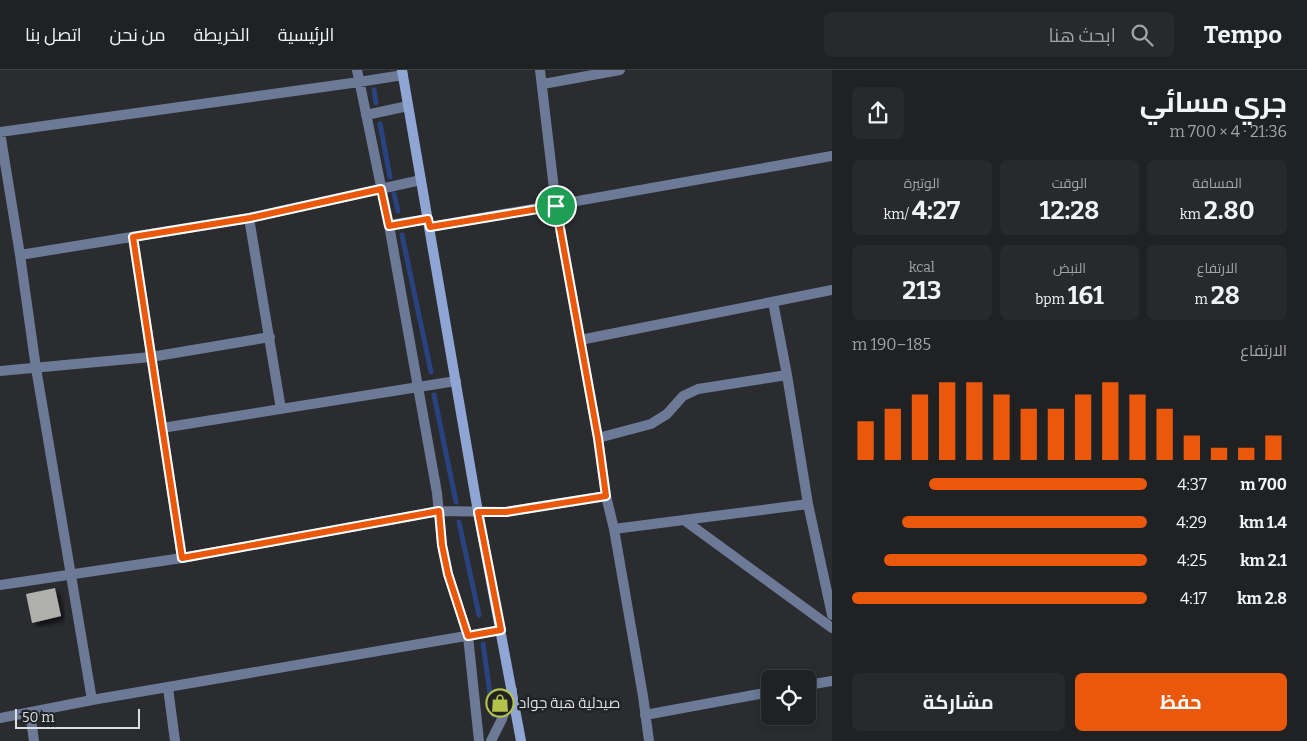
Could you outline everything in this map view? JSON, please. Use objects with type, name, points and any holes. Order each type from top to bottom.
[{"type":"street","points":[[357,70],[389,226],[418,388],[439,511],[442,545],[448,574],[468,636],[479,741]]},
{"type":"street","points":[[540,70],[556,206],[598,438],[606,496],[614,529],[649,741]]},
{"type":"street","points":[[543,84],[620,70]]},
{"type":"street","points":[[92,700],[36,368],[0,132],[359,82],[402,72],[478,512],[521,741]]},
{"type":"street","points":[[366,115],[408,106]]},
{"type":"street","points":[[389,226],[429,223],[556,206],[832,156]]},
{"type":"street","points":[[20,255],[250,218],[421,180]]},
{"type":"street","points":[[250,218],[282,409]]},
{"type":"street","points":[[133,237],[182,558]]},
{"type":"street","points":[[580,340],[832,290]]},
{"type":"street","points":[[773,302],[808,504],[832,615]]},
{"type":"street","points":[[0,372],[151,357],[270,337]]},
{"type":"street","points":[[598,438],[651,424],[667,414],[683,396],[698,389],[787,375]]},
{"type":"street","points":[[162,428],[456,382]]},
{"type":"street","points":[[0,585],[182,558],[439,511],[506,512],[606,496]]},
{"type":"street","points":[[614,529],[808,504]]},
{"type":"street","points":[[684,520],[832,628]]},
{"type":"street","points":[[0,718],[92,700],[501,630]]},
{"type":"street","points":[[816,684],[832,681]]},
{"type":"street","points":[[168,688],[175,741]]},
{"type":"street","points":[[491,741],[502,719],[512,690]]},
{"type":"street","points":[[645,715],[761,694]]},
{"type":"street","points":[[30,712],[34,741]]},
{"type":"building","points":[[55,588],[61,616],[32,623],[26,594]]},
{"type":"waterway","points":[[374,90],[376,103]]},
{"type":"waterway","points":[[380,124],[390,177]]},
{"type":"waterway","points":[[394,194],[398,211]]},
{"type":"waterway","points":[[402,235],[431,372]]},
{"type":"waterway","points":[[434,395],[456,502]]},
{"type":"waterway","points":[[459,522],[479,615]]},
{"type":"waterway","points":[[483,644],[493,715]]},
{"type":"place","name":"صيدلية هبة جواد","points":[[500,703]]},
{"type":"route","points":[[381,189],[389,226],[428,219],[430,227],[556,206],[598,438],[606,496],[506,512],[478,512],[501,630],[468,636],[448,574],[442,545],[439,511],[182,558],[133,237],[250,218],[381,189]]}]
